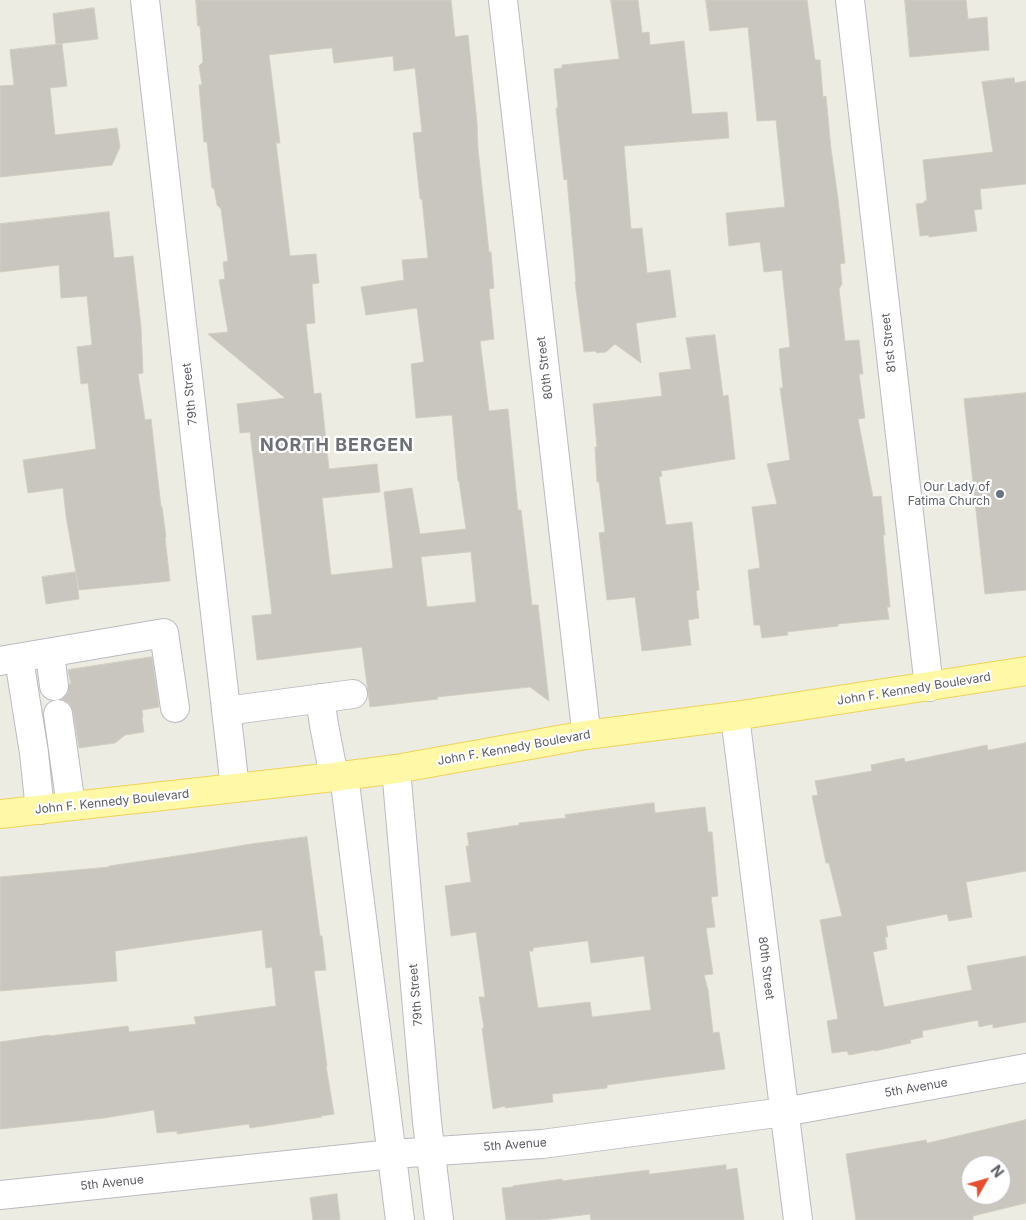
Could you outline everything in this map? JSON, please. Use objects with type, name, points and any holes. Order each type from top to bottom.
[{"type":"main road","name":"John F. Kennedy Boulevard","points":[[0,814],[396,769],[586,735],[735,716],[1026,671]]},
{"type":"street","name":"79th Street","points":[[145,0],[235,788]]},
{"type":"street","name":"80th Street","points":[[503,0],[586,735]]},
{"type":"street","name":"81st Street","points":[[850,0],[929,687]]},
{"type":"street","points":[[40,810],[34,752],[9,660],[164,633],[174,708]]},
{"type":"street","points":[[50,653],[54,686]]},
{"type":"street","points":[[226,711],[353,694]]},
{"type":"street","points":[[320,698],[339,776],[400,1220]]},
{"type":"street","points":[[58,714],[71,806]]},
{"type":"street","name":"80th Street","points":[[735,716],[798,1220]]},
{"type":"street","name":"79th Street","points":[[396,769],[430,1151],[439,1220]]},
{"type":"street","name":"5th Avenue","points":[[0,1195],[392,1154],[542,1144],[784,1112],[1026,1068]]},
{"type":"building","points":[[196,0],[451,0],[455,37],[468,35],[478,149],[489,252],[491,252],[494,288],[489,289],[494,339],[480,341],[489,411],[508,409],[518,510],[521,510],[532,605],[538,605],[549,701],[530,687],[437,697],[438,699],[370,707],[362,647],[257,660],[252,616],[272,614],[250,432],[240,433],[237,404],[285,398],[208,334],[228,332],[219,280],[225,279],[223,262],[228,261],[221,209],[217,205],[214,188],[212,188],[207,142],[204,142],[199,85],[202,85],[199,66],[203,62],[200,26],[198,26]],"holes":[[[332,48],[334,63],[393,56],[394,71],[415,68],[422,132],[413,133],[428,258],[402,260],[404,280],[361,287],[366,315],[417,308],[424,362],[411,364],[416,418],[452,415],[458,481],[466,529],[420,534],[412,488],[384,492],[393,568],[331,575],[322,498],[380,492],[377,464],[329,469],[321,393],[314,394],[306,324],[315,323],[312,284],[319,283],[316,254],[290,256],[276,143],[280,143],[269,55]],[[471,552],[476,602],[427,607],[421,557]]]},
{"type":"building","points":[[611,0],[638,0],[642,33],[649,32],[650,45],[684,41],[692,114],[727,112],[729,138],[624,146],[631,229],[642,228],[647,273],[670,270],[676,317],[636,323],[641,363],[615,344],[606,352],[584,352],[575,282],[567,179],[564,180],[556,108],[558,108],[554,69],[562,68],[562,65],[619,59]]},
{"type":"building","points":[[706,0],[807,0],[815,60],[820,60],[823,97],[826,96],[838,199],[845,263],[840,264],[842,284],[839,289],[845,341],[859,340],[863,374],[859,374],[865,418],[858,419],[873,497],[881,496],[890,607],[887,607],[889,619],[838,624],[838,626],[787,632],[788,635],[762,638],[760,625],[754,625],[748,570],[760,568],[752,507],[777,504],[767,464],[790,460],[780,388],[783,388],[779,349],[790,347],[782,270],[764,272],[760,242],[729,246],[726,213],[785,207],[776,120],[757,121],[748,27],[710,31]]},
{"type":"building","points":[[905,0],[966,0],[968,19],[987,17],[989,50],[910,57]]},
{"type":"building","points":[[94,8],[98,39],[56,44],[53,14]]},
{"type":"building","points":[[62,44],[67,86],[50,88],[55,135],[117,128],[120,147],[112,165],[0,177],[0,86],[14,85],[10,50]]},
{"type":"building","points":[[1014,78],[1015,83],[1026,81],[1026,184],[980,189],[982,209],[974,210],[977,231],[929,237],[929,235],[920,236],[916,204],[927,201],[923,160],[993,152],[982,82]]},
{"type":"building","points":[[109,212],[114,258],[133,256],[141,327],[143,373],[138,374],[145,420],[151,419],[170,581],[79,590],[63,488],[28,493],[23,460],[96,449],[88,383],[81,384],[77,347],[92,345],[87,296],[61,298],[59,265],[0,272],[0,224]]},
{"type":"building","points":[[715,335],[723,396],[728,395],[735,459],[661,471],[662,476],[659,477],[666,525],[692,522],[699,590],[696,591],[699,618],[688,620],[691,645],[642,651],[635,597],[607,600],[599,533],[605,532],[599,482],[597,482],[595,447],[597,447],[593,404],[662,396],[659,373],[691,369],[686,338]]},
{"type":"building","name":"Our Lady of Fatima Church","points":[[1026,393],[1026,590],[985,594],[964,399]]},
{"type":"building","points":[[76,572],[79,599],[46,604],[42,577]]},
{"type":"building","points":[[152,657],[159,707],[142,710],[144,732],[125,735],[115,743],[79,748],[73,711],[70,704],[62,699],[68,693],[69,684],[71,684],[68,670]]},
{"type":"building","points":[[1026,743],[1026,871],[966,882],[972,917],[949,921],[947,914],[886,926],[888,937],[885,937],[887,949],[873,952],[884,1007],[972,990],[967,966],[1026,956],[1026,1022],[993,1028],[993,1024],[979,1027],[978,1020],[922,1031],[923,1037],[910,1040],[911,1043],[849,1055],[847,1051],[832,1053],[827,1021],[838,1019],[820,920],[842,916],[829,863],[826,863],[812,796],[818,795],[815,781],[872,771],[871,765],[904,758],[905,762],[987,745],[988,750]]},
{"type":"building","points":[[654,803],[655,813],[705,807],[708,832],[712,832],[718,896],[711,897],[715,927],[706,928],[713,974],[704,975],[708,990],[713,1033],[719,1032],[725,1069],[607,1085],[607,1088],[552,1094],[553,1102],[505,1108],[505,1106],[493,1109],[479,997],[485,997],[476,932],[451,936],[445,886],[471,882],[466,846],[469,846],[467,833],[519,825],[519,823],[566,818],[565,815]],"holes":[[[588,941],[591,963],[644,956],[651,1010],[592,1017],[590,1002],[538,1008],[529,951],[533,951],[533,948]]]},
{"type":"building","points":[[307,837],[326,970],[314,971],[334,1114],[250,1128],[249,1124],[177,1134],[177,1131],[157,1133],[154,1110],[104,1118],[0,1129],[0,1042],[128,1026],[129,1032],[196,1024],[194,1017],[276,1006],[272,967],[266,968],[262,930],[115,951],[117,981],[0,991],[0,877],[109,867]]},
{"type":"building","points":[[1026,1120],[1026,1203],[973,1216],[973,1220],[856,1220],[846,1154],[926,1140],[927,1143]]},
{"type":"building","points":[[726,1165],[726,1170],[737,1168],[744,1220],[591,1220],[590,1214],[542,1220],[506,1220],[502,1188],[562,1179],[562,1181],[649,1170],[649,1174]]},
{"type":"building","points":[[337,1194],[340,1220],[313,1220],[310,1198]]},
{"type":"place","name":"Our Lady of Fatima Church","points":[[1000,494]]},
{"type":"district","name":"NORTH BERGEN","points":[[337,446]]}]
